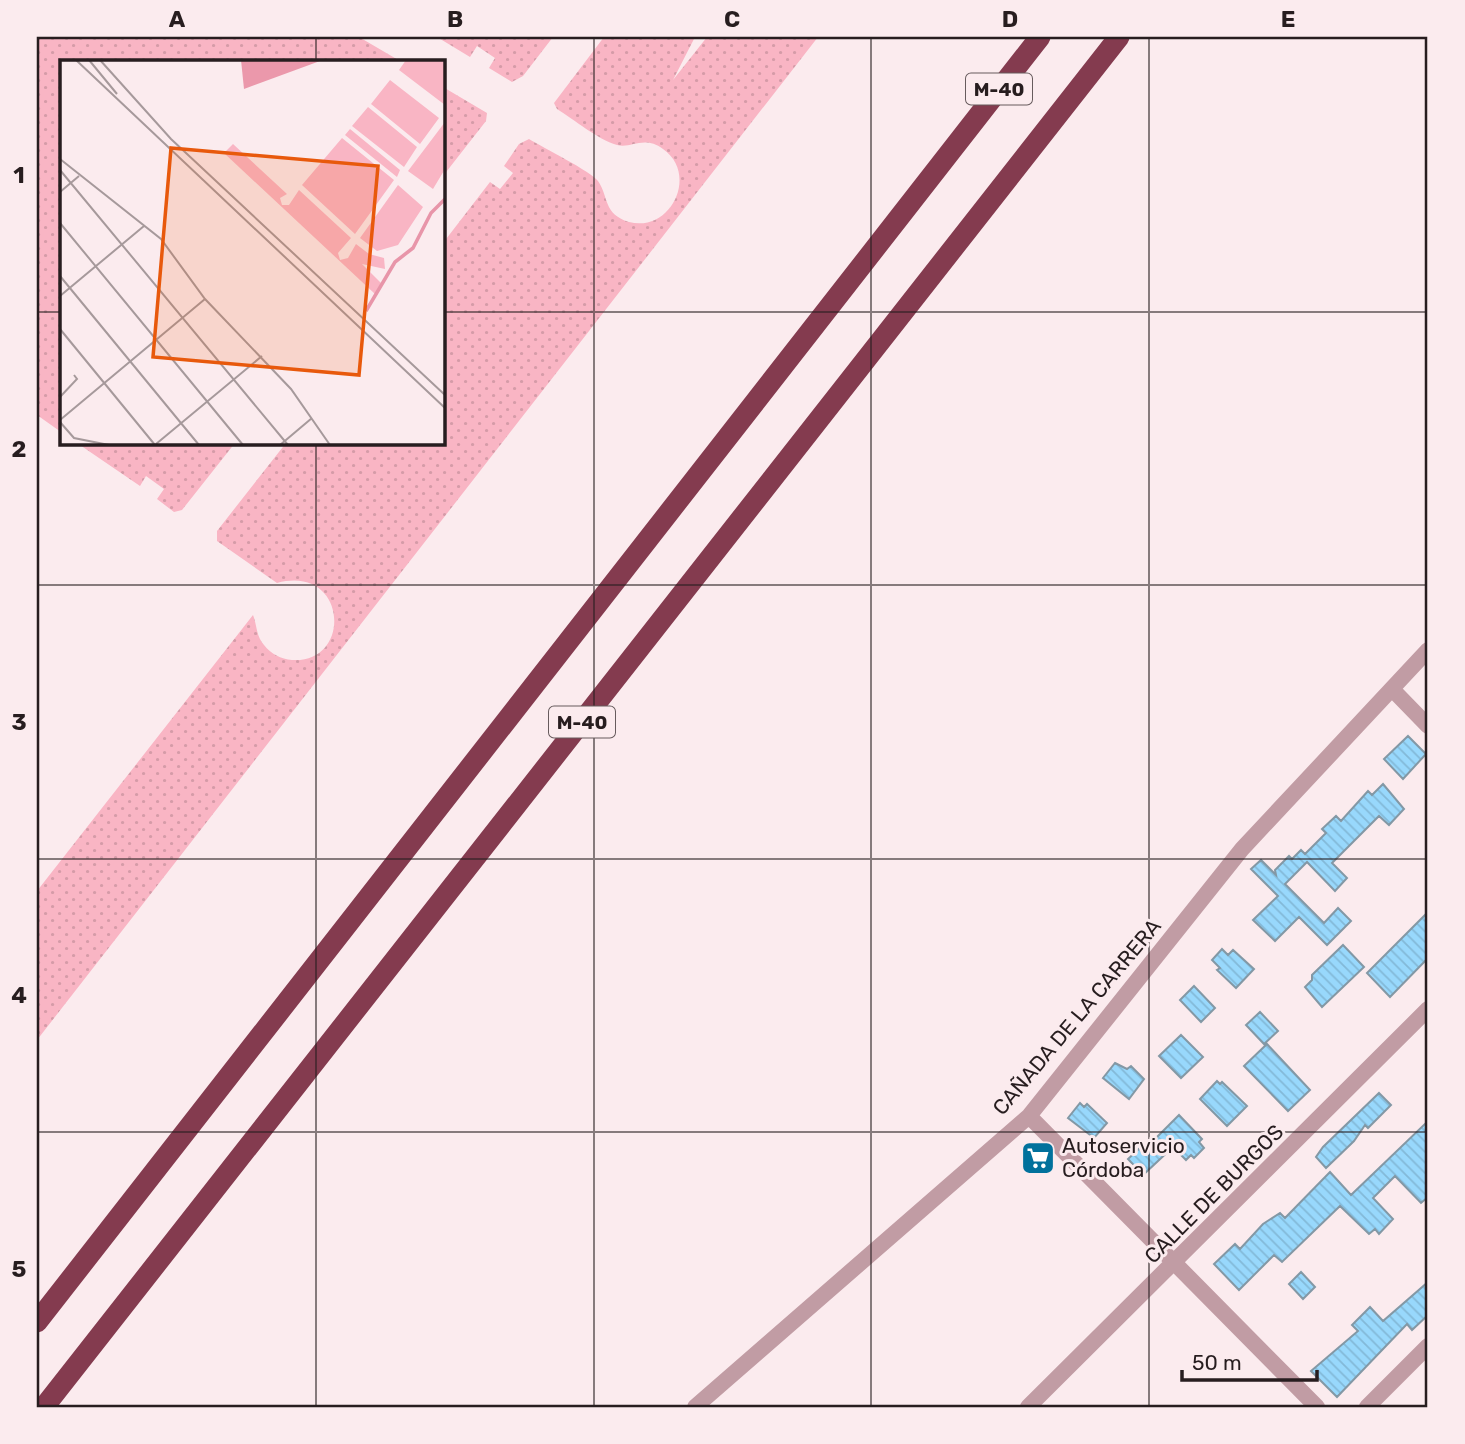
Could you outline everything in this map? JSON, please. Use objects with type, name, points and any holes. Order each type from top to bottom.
[{"type":"highway","name":"M-40","points":[[37,1322],[1040,37]]},
{"type":"highway","name":"M-40","points":[[44,1407],[1119,37]]},
{"type":"street","name":"CAÑADA DE LA CARRERA","points":[[695,1407],[1029,1116],[1242,849],[1428,650]]},
{"type":"street","points":[[1392,689],[1428,726]]},
{"type":"street","name":"CALLE DE BURGOS","points":[[1028,1407],[1428,1009]]},
{"type":"street","points":[[1029,1116],[1317,1407]]},
{"type":"street","points":[[1367,1407],[1428,1346]]},
{"type":"shaded area","points":[[37,37],[359,37],[398,60],[60,60],[60,431],[37,415]]},
{"type":"shaded area","points":[[437,37],[553,37],[523,76],[512,82],[489,68],[495,58],[477,46],[470,57]]},
{"type":"shaded area","points":[[604,37],[695,37],[673,80],[707,37],[818,37],[37,1040],[37,891],[253,615],[261,642],[273,653],[292,660],[312,657],[325,647],[333,632],[334,616],[329,600],[318,588],[301,581],[277,583],[217,541],[217,531],[285,444],[444,444],[444,242],[490,182],[500,189],[513,173],[504,166],[519,144],[529,139],[594,177],[611,210],[629,222],[644,223],[657,219],[668,210],[675,199],[679,172],[674,160],[663,149],[650,143],[622,146],[609,142],[557,109],[554,103]]},
{"type":"shaded area","points":[[444,88],[487,113],[486,121],[444,175]]},
{"type":"shaded area","points":[[78,444],[234,444],[182,510],[174,512],[157,499],[164,489],[146,476],[140,486]]},
{"type":"building","points":[[1408,736],[1426,754],[1403,779],[1384,759]]},
{"type":"building","points":[[1383,784],[1404,809],[1389,825],[1379,816],[1332,863],[1347,878],[1335,891],[1307,862],[1285,884],[1324,923],[1338,908],[1351,921],[1327,945],[1299,917],[1275,941],[1253,920],[1278,896],[1251,869],[1261,860],[1276,875],[1275,870],[1289,856],[1292,859],[1301,850],[1305,854],[1326,833],[1322,829],[1336,816],[1341,821],[1368,791],[1372,795]]},
{"type":"building","points":[[1428,912],[1428,958],[1390,997],[1367,973]]},
{"type":"building","points":[[1343,945],[1364,967],[1322,1007],[1305,987],[1312,980],[1312,975]]},
{"type":"building","points":[[1222,949],[1228,955],[1233,950],[1254,969],[1236,988],[1217,970],[1220,968],[1212,960]]},
{"type":"building","points":[[1194,986],[1215,1008],[1201,1022],[1180,1000]]},
{"type":"building","points":[[1260,1012],[1278,1031],[1264,1044],[1246,1025]]},
{"type":"building","points":[[1181,1035],[1203,1057],[1181,1078],[1159,1056]]},
{"type":"building","points":[[1267,1044],[1310,1090],[1288,1111],[1244,1066]]},
{"type":"building","points":[[1115,1063],[1127,1069],[1131,1066],[1144,1079],[1129,1099],[1103,1078]]},
{"type":"building","points":[[1217,1081],[1220,1084],[1222,1082],[1247,1106],[1227,1126],[1200,1099]]},
{"type":"building","points":[[1379,1093],[1391,1105],[1368,1128],[1365,1125],[1354,1141],[1326,1168],[1316,1157],[1323,1147]]},
{"type":"building","points":[[1080,1103],[1084,1107],[1087,1104],[1107,1123],[1094,1138],[1068,1118]]},
{"type":"building","points":[[1179,1115],[1202,1139],[1199,1142],[1204,1148],[1194,1158],[1191,1155],[1186,1160],[1173,1147],[1143,1175],[1128,1159],[1141,1147],[1144,1150]]},
{"type":"building","points":[[1428,1121],[1428,1197],[1421,1203],[1395,1176],[1373,1198],[1393,1219],[1379,1234],[1375,1229],[1369,1234],[1340,1206],[1282,1262],[1274,1255],[1239,1290],[1214,1264],[1235,1244],[1240,1249],[1263,1224],[1280,1213],[1285,1218],[1330,1172],[1351,1195]]},
{"type":"building","points":[[1301,1272],[1315,1287],[1303,1299],[1289,1284]]},
{"type":"building","points":[[1428,1282],[1428,1315],[1412,1330],[1407,1324],[1337,1397],[1311,1371],[1358,1331],[1352,1325],[1370,1307],[1383,1321]]},
{"type":"place","name":"Autoservicio Córdoba","points":[[1038,1158]]}]
